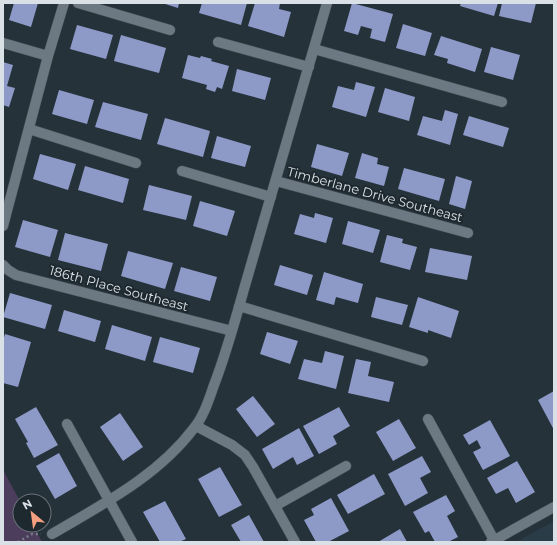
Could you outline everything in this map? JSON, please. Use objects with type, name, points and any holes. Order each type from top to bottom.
[{"type":"street","points":[[3,225],[48,56],[64,3]]},
{"type":"street","points":[[78,3],[170,30]]},
{"type":"street","name":"Timberlane Drive Southeast","points":[[52,534],[110,501],[160,464],[184,441],[196,426],[209,399],[232,331],[327,3]]},
{"type":"street","points":[[218,42],[308,67]]},
{"type":"street","points":[[3,43],[48,56]]},
{"type":"street","points":[[314,49],[502,102]]},
{"type":"street","points":[[29,129],[136,162]]},
{"type":"street","points":[[182,171],[271,197]]},
{"type":"street","name":"Timberlane Drive Southeast","points":[[276,181],[468,233]]},
{"type":"street","name":"186th Place Southeast","points":[[3,265],[16,274],[232,331]]},
{"type":"street","points":[[239,306],[423,361]]},
{"type":"street","points":[[428,418],[493,541],[554,507]]},
{"type":"street","points":[[67,424],[132,542]]},
{"type":"street","points":[[196,426],[232,445],[245,455],[253,466],[295,542]]},
{"type":"street","points":[[275,506],[346,466]]},
{"type":"path","points":[[18,542],[32,534],[52,534]]},
{"type":"shaded area","points":[[3,470],[16,493],[12,493],[12,533],[37,533],[42,542],[3,542]]},
{"type":"shaded area","points":[[554,521],[554,542],[516,542]]},
{"type":"building","points":[[14,3],[38,3],[31,27],[9,20]]},
{"type":"building","points":[[162,3],[179,3],[178,8]]},
{"type":"building","points":[[202,3],[247,3],[241,25],[199,13]]},
{"type":"building","points":[[255,3],[280,3],[279,9],[291,12],[284,37],[248,26]]},
{"type":"building","points":[[352,3],[393,14],[385,42],[370,38],[372,29],[361,26],[358,35],[344,31]]},
{"type":"building","points":[[461,3],[498,3],[494,16],[460,6]]},
{"type":"building","points":[[502,3],[536,3],[531,23],[499,16]]},
{"type":"building","points":[[403,24],[432,33],[425,56],[396,48]]},
{"type":"building","points":[[77,25],[113,35],[106,59],[70,49]]},
{"type":"building","points":[[121,35],[166,48],[159,73],[114,61]]},
{"type":"building","points":[[441,36],[482,49],[475,72],[447,63],[448,59],[434,55]]},
{"type":"building","points":[[491,47],[520,55],[513,80],[484,72]]},
{"type":"building","points":[[188,55],[200,58],[201,56],[212,59],[211,61],[229,66],[222,89],[217,87],[215,92],[206,89],[207,85],[182,78]]},
{"type":"building","points":[[3,62],[13,65],[7,86],[15,88],[9,107],[3,105]]},
{"type":"building","points":[[237,69],[271,78],[265,100],[232,91]]},
{"type":"building","points":[[356,82],[375,87],[366,117],[332,107],[338,86],[354,90]]},
{"type":"building","points":[[385,88],[415,97],[409,121],[378,112]]},
{"type":"building","points":[[59,90],[94,100],[87,124],[52,114]]},
{"type":"building","points":[[103,102],[148,114],[141,140],[95,127]]},
{"type":"building","points":[[445,110],[458,114],[450,145],[417,135],[423,116],[442,121]]},
{"type":"building","points":[[469,116],[509,128],[503,147],[463,135]]},
{"type":"building","points":[[165,118],[210,131],[203,157],[157,144]]},
{"type":"building","points":[[217,136],[251,146],[245,167],[211,158]]},
{"type":"building","points":[[317,144],[349,153],[342,176],[311,167]]},
{"type":"building","points":[[362,153],[378,158],[377,164],[389,167],[384,186],[355,178]]},
{"type":"building","points":[[40,154],[76,164],[68,190],[33,179]]},
{"type":"building","points":[[85,166],[129,179],[123,203],[78,190]]},
{"type":"building","points":[[404,168],[445,179],[439,201],[398,189]]},
{"type":"building","points":[[456,176],[472,181],[465,209],[449,204]]},
{"type":"building","points":[[149,185],[192,196],[186,220],[143,210]]},
{"type":"building","points":[[200,201],[235,211],[227,236],[193,226]]},
{"type":"building","points":[[315,213],[333,218],[326,243],[294,234],[300,214],[314,218]]},
{"type":"building","points":[[23,220],[58,230],[50,257],[15,247]]},
{"type":"building","points":[[348,221],[380,230],[373,253],[342,244]]},
{"type":"building","points":[[65,233],[108,244],[101,271],[58,260]]},
{"type":"building","points":[[387,235],[403,239],[402,243],[417,247],[410,270],[380,262]]},
{"type":"building","points":[[430,248],[472,256],[467,280],[425,272]]},
{"type":"building","points":[[128,251],[173,263],[165,289],[121,276]]},
{"type":"building","points":[[280,265],[313,275],[307,295],[274,285]]},
{"type":"building","points":[[181,267],[217,277],[210,301],[174,291]]},
{"type":"building","points":[[324,272],[363,284],[358,303],[336,297],[334,305],[316,300]]},
{"type":"building","points":[[10,293],[52,305],[45,329],[3,317]]},
{"type":"building","points":[[376,297],[408,305],[402,325],[371,317]]},
{"type":"building","points":[[418,297],[459,311],[451,338],[428,330],[428,333],[409,327]]},
{"type":"building","points":[[64,310],[101,321],[95,342],[58,331]]},
{"type":"building","points":[[112,325],[152,337],[145,361],[105,349]]},
{"type":"building","points":[[267,332],[298,341],[290,364],[260,354]]},
{"type":"building","points":[[5,334],[31,342],[18,387],[3,383],[3,341]]},
{"type":"building","points":[[160,337],[200,348],[193,373],[153,362]]},
{"type":"building","points":[[325,351],[344,356],[336,389],[298,379],[304,359],[322,363]]},
{"type":"building","points":[[356,359],[371,362],[368,376],[394,382],[389,402],[348,393]]},
{"type":"building","points":[[554,391],[554,430],[538,400]]},
{"type":"building","points":[[253,396],[275,424],[257,437],[236,409]]},
{"type":"building","points":[[36,407],[58,445],[34,458],[26,443],[28,442],[15,419]]},
{"type":"building","points":[[339,407],[350,426],[333,436],[337,444],[319,454],[303,426]]},
{"type":"building","points":[[120,413],[143,447],[123,461],[100,427]]},
{"type":"building","points":[[399,419],[416,448],[393,461],[376,432]]},
{"type":"building","points":[[490,420],[510,456],[483,470],[473,452],[481,448],[477,440],[469,445],[463,435]]},
{"type":"building","points":[[299,428],[314,456],[297,465],[293,457],[273,469],[262,449]]},
{"type":"building","points":[[59,453],[77,486],[55,499],[36,466]]},
{"type":"building","points":[[422,456],[431,472],[420,478],[428,493],[405,506],[388,474]]},
{"type":"building","points":[[517,461],[535,492],[516,503],[508,488],[496,494],[487,478]]},
{"type":"building","points":[[220,467],[242,505],[219,517],[198,479]]},
{"type":"building","points":[[374,474],[385,494],[348,514],[337,495]]},
{"type":"building","points":[[446,495],[455,511],[447,516],[458,537],[448,542],[435,542],[429,531],[425,533],[413,512]]},
{"type":"building","points":[[331,498],[349,531],[328,542],[316,542],[304,520],[314,515],[311,509]]},
{"type":"building","points":[[165,501],[186,539],[179,542],[160,542],[143,512]]},
{"type":"building","points":[[249,515],[264,542],[241,542],[231,525]]},
{"type":"building","points":[[400,529],[407,542],[378,542]]}]
